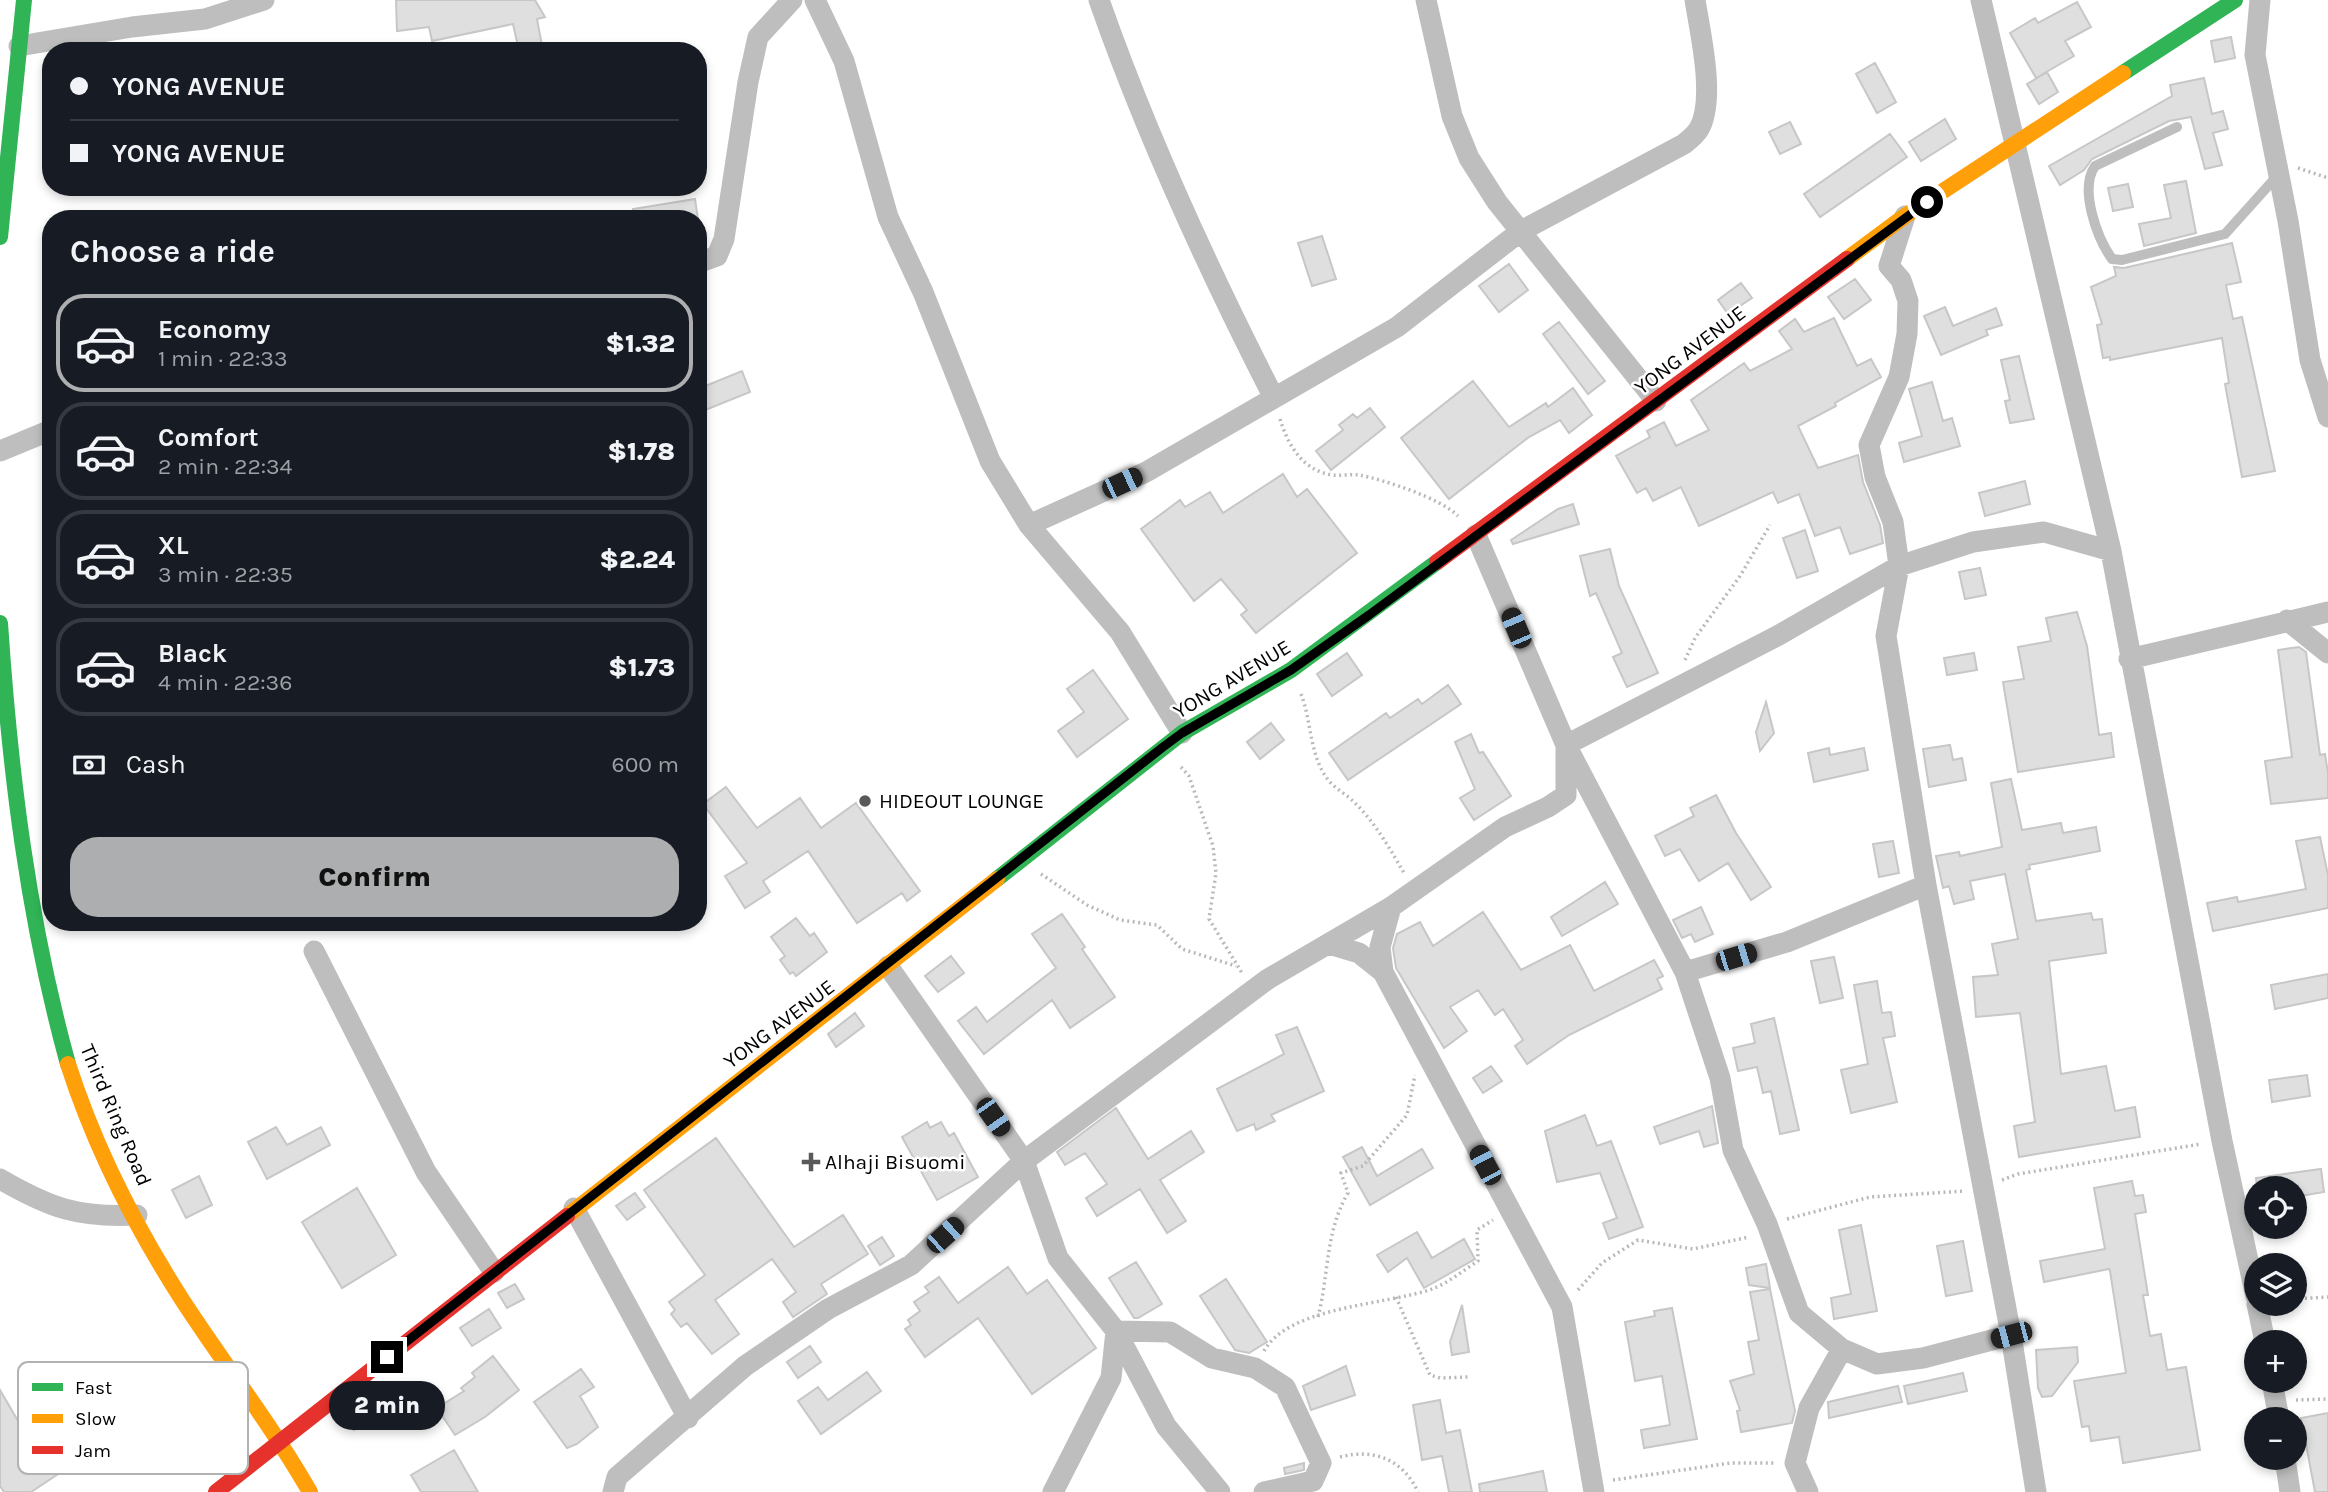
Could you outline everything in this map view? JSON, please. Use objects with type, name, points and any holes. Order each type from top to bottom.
[{"type":"street","points":[[0,237],[24,0]]},
{"type":"street","points":[[43,42],[132,27],[205,19],[264,0]]},
{"type":"street","points":[[707,260],[717,256],[724,239],[748,82],[758,37],[792,0]]},
{"type":"street","points":[[815,0],[844,61],[888,216],[968,400],[990,461],[1029,525],[1120,632],[1182,733]]},
{"type":"street","points":[[1099,0],[1125,73],[1215,284],[1275,398]]},
{"type":"street","points":[[1426,0],[1459,138],[1491,193],[1656,401]]},
{"type":"street","points":[[1029,525],[1146,472],[1275,398],[1397,327],[1521,231],[1684,144],[1699,129],[1704,111],[1706,51],[1695,0]]},
{"type":"street","points":[[1981,0],[2110,551],[2222,1140],[2246,1253]]},
{"type":"street","name":"YONG AVENUE","points":[[248,1467],[1163,747],[1182,733],[1291,670],[1905,216],[2235,0]]},
{"type":"street","points":[[2260,0],[2255,55],[2278,175],[2319,358],[2328,417]]},
{"type":"street","points":[[19,46],[42,42]]},
{"type":"street","points":[[1905,216],[1889,266],[1901,280],[1908,301],[1907,334],[1899,377],[1869,445],[1875,477],[1893,522],[1899,566],[1886,636],[1926,885],[2011,1335],[2036,1492]]},
{"type":"street","points":[[0,451],[42,434]]},
{"type":"street","points":[[1566,745],[1779,635],[1899,566],[1973,542],[2044,533],[2110,551]]},
{"type":"street","points":[[1476,535],[1566,745],[1685,972],[1720,1078],[1733,1150],[1767,1224],[1799,1313],[1842,1349],[1877,1364],[1923,1358],[2011,1335]]},
{"type":"street","points":[[2129,659],[2328,612]]},
{"type":"street","points":[[2287,620],[2328,653]]},
{"type":"street","name":"Third Ring Road","points":[[0,623],[18,823],[41,958],[69,1068],[109,1162],[162,1266],[223,1362]]},
{"type":"street","points":[[613,1492],[617,1477],[746,1366],[828,1309],[911,1265],[1024,1161],[1268,979],[1391,907],[1504,827],[1548,807],[1566,794],[1566,745]]},
{"type":"street","points":[[1685,972],[1787,942],[1926,885]]},
{"type":"street","points":[[1391,907],[1380,947],[1383,972],[1562,1307],[1599,1489]]},
{"type":"street","points":[[1329,944],[1359,953],[1383,972]]},
{"type":"street","points":[[314,951],[426,1172],[494,1272]]},
{"type":"street","points":[[888,966],[1024,1161],[1059,1258],[1116,1331],[1166,1426],[1220,1492]]},
{"type":"street","points":[[0,1179],[33,1198],[64,1210],[99,1217],[137,1215]]},
{"type":"street","points":[[574,1208],[688,1418]]},
{"type":"street","points":[[1116,1331],[1170,1332],[1212,1357],[1255,1368],[1285,1387],[1321,1464],[1313,1481],[1264,1492]]},
{"type":"street","points":[[1053,1492],[1111,1378],[1116,1331]]},
{"type":"street","points":[[1808,1492],[1794,1463],[1809,1408],[1842,1349]]},
{"type":"street","name":"Third Ring Road","points":[[248,1397],[295,1464],[310,1492]]},
{"type":"street","points":[[291,1492],[295,1464]]},
{"type":"street","points":[[2287,1470],[2290,1492]]},
{"type":"street","name":"YONG AVENUE","points":[[216,1492],[239,1474]]},
{"type":"lane","points":[[2177,127],[2095,166],[2088,177],[2087,188],[2104,248],[2112,259],[2122,260],[2225,234],[2278,175]]},
{"type":"path","points":[[1275,398],[1287,444],[1307,464],[1330,475],[1358,475],[1398,487],[1449,507],[1476,535]]},
{"type":"path","points":[[1671,691],[1695,638],[1740,576],[1770,524]]},
{"type":"path","points":[[1291,670],[1307,710],[1311,742],[1329,781],[1356,803],[1378,832],[1414,890]]},
{"type":"path","points":[[1163,747],[1189,776],[1213,846],[1216,873],[1209,919],[1244,976],[1268,979]]},
{"type":"path","points":[[1016,860],[1087,905],[1119,920],[1157,925],[1182,949],[1238,966]]},
{"type":"path","points":[[1318,1317],[1328,1282],[1328,1247],[1338,1210],[1348,1193],[1341,1174],[1363,1166],[1407,1115],[1412,1083],[1424,1049]]},
{"type":"path","points":[[1562,1307],[1602,1263],[1638,1240],[1693,1249],[1751,1237],[1767,1224],[1870,1197],[1983,1189],[2018,1174],[2222,1140]]},
{"type":"path","points":[[1255,1368],[1268,1345],[1286,1329],[1318,1317],[1433,1289],[1478,1261],[1477,1230],[1510,1211]]},
{"type":"path","points":[[1396,1297],[1430,1375],[1468,1377]]},
{"type":"path","points":[[2307,1298],[2328,1297]]},
{"type":"path","points":[[2276,1400],[2328,1399]]},
{"type":"path","points":[[1321,1464],[1343,1455],[1375,1454],[1388,1457],[1410,1474],[1419,1492]]},
{"type":"path","points":[[1599,1489],[1614,1479],[1731,1462],[1794,1463]]},
{"type":"building","points":[[396,0],[535,0],[545,17],[537,19],[541,42],[517,42],[513,24],[432,41],[429,27],[397,31]]},
{"type":"building","points":[[2077,2],[2091,27],[2065,41],[2074,56],[2036,78],[2010,33],[2035,18],[2038,23]]},
{"type":"building","points":[[2231,37],[2235,58],[2215,62],[2211,41]]},
{"type":"building","points":[[1875,63],[1896,102],[1877,113],[1856,74]]},
{"type":"building","points":[[2047,72],[2058,92],[2039,104],[2027,84]]},
{"type":"building","points":[[2204,78],[2212,114],[2223,111],[2228,129],[2213,133],[2222,165],[2205,169],[2191,117],[2169,121],[2092,159],[2084,170],[2060,185],[2049,166],[2172,96],[2170,85]]},
{"type":"building","points":[[1945,119],[1956,139],[1921,161],[1909,142]]},
{"type":"building","points":[[1790,122],[1801,144],[1780,154],[1769,132]]},
{"type":"building","points":[[1890,134],[1907,157],[1820,217],[1804,194]]},
{"type":"building","points":[[2186,181],[2196,233],[2144,246],[2139,224],[2171,218],[2164,185]]},
{"type":"building","points":[[2128,184],[2133,207],[2113,211],[2108,188]]},
{"type":"building","points":[[695,199],[697,210],[633,210]]},
{"type":"building","points":[[1322,236],[1336,279],[1312,286],[1298,243]]},
{"type":"building","points":[[2232,243],[2241,282],[2226,285],[2233,319],[2242,317],[2275,471],[2242,477],[2225,384],[2229,383],[2222,338],[2110,360],[2110,357],[2103,358],[2097,325],[2102,324],[2091,287],[2116,276],[2114,267],[2124,268]]},
{"type":"building","points":[[1509,264],[1528,290],[1499,312],[1479,286]]},
{"type":"building","points":[[1855,279],[1871,300],[1844,319],[1828,297]]},
{"type":"building","points":[[1741,283],[1752,298],[1728,314],[1718,300]]},
{"type":"building","points":[[1945,307],[1953,326],[1996,308],[2002,325],[1986,330],[1988,335],[1941,355],[1924,316]]},
{"type":"building","points":[[1834,318],[1857,366],[1871,359],[1881,377],[1798,426],[1818,468],[1858,455],[1863,482],[1880,525],[1883,543],[1850,554],[1840,527],[1815,536],[1799,494],[1778,503],[1773,492],[1699,526],[1681,487],[1653,501],[1646,488],[1637,493],[1616,456],[1650,437],[1647,431],[1664,422],[1676,446],[1709,430],[1691,400],[1744,363],[1750,371],[1792,349],[1779,331],[1795,319],[1804,332]]},
{"type":"building","points":[[1559,322],[1605,381],[1588,394],[1543,334]]},
{"type":"building","points":[[2019,356],[2034,419],[2010,423],[2005,401],[2010,400],[2001,360]]},
{"type":"building","points":[[742,371],[750,392],[707,409],[707,385]]},
{"type":"building","points":[[1473,381],[1509,427],[1546,403],[1548,407],[1573,388],[1592,415],[1569,433],[1560,420],[1529,437],[1449,499],[1401,438]]},
{"type":"building","points":[[1932,382],[1943,421],[1952,418],[1960,446],[1904,462],[1899,443],[1922,436],[1909,389]]},
{"type":"building","points":[[1370,408],[1385,427],[1331,470],[1316,451],[1343,430],[1339,425],[1353,414],[1357,418]]},
{"type":"building","points":[[1283,474],[1297,497],[1307,489],[1357,553],[1256,633],[1241,615],[1247,610],[1221,579],[1194,601],[1141,529],[1180,500],[1185,507],[1210,492],[1223,513]]},
{"type":"building","points":[[2025,481],[2030,504],[1985,516],[1979,493]]},
{"type":"building","points":[[1573,504],[1579,524],[1513,544],[1511,540],[1558,509]]},
{"type":"building","points":[[1805,530],[1818,571],[1797,578],[1783,538]]},
{"type":"building","points":[[1610,549],[1619,586],[1658,673],[1627,687],[1613,657],[1622,653],[1596,593],[1590,596],[1580,556]]},
{"type":"building","points":[[1980,568],[1986,595],[1965,599],[1959,572]]},
{"type":"building","points":[[2077,612],[2087,646],[2099,735],[2111,733],[2114,757],[2018,772],[2003,682],[2024,679],[2018,647],[2051,641],[2046,618]]},
{"type":"building","points":[[2299,647],[2306,652],[2320,755],[2325,754],[2328,773],[2328,798],[2271,804],[2265,761],[2292,757],[2278,650]]},
{"type":"building","points":[[1347,653],[1362,675],[1332,696],[1317,674]]},
{"type":"building","points":[[1974,653],[1977,670],[1947,675],[1944,658]]},
{"type":"building","points":[[1093,670],[1128,719],[1077,757],[1058,731],[1084,712],[1067,689]]},
{"type":"building","points":[[1448,685],[1461,704],[1348,780],[1329,753],[1386,713],[1390,718],[1418,699],[1422,704]]},
{"type":"building","points":[[1766,702],[1774,733],[1760,751],[1756,732]]},
{"type":"building","points":[[1271,723],[1284,740],[1260,759],[1247,742]]},
{"type":"building","points":[[1471,734],[1479,753],[1483,752],[1511,796],[1474,820],[1460,798],[1475,789],[1455,742]]},
{"type":"building","points":[[1950,745],[1953,760],[1962,758],[1966,780],[1929,787],[1923,749]]},
{"type":"building","points":[[1829,748],[1830,755],[1864,748],[1868,770],[1814,782],[1808,753]]},
{"type":"building","points":[[2011,779],[2022,830],[2061,823],[2063,833],[2096,827],[2100,851],[2029,865],[2030,869],[2026,870],[2036,921],[2091,913],[2093,920],[2102,919],[2106,953],[2049,961],[2061,1074],[2106,1066],[2115,1111],[2135,1107],[2140,1137],[2019,1157],[2014,1126],[2035,1122],[2020,1013],[1976,1017],[1973,977],[1998,975],[1992,944],[2018,939],[2005,874],[1970,881],[1974,899],[1954,904],[1949,886],[1943,888],[1936,856],[1959,852],[1960,856],[2002,847],[1991,783]]},
{"type":"building","points":[[726,787],[757,828],[800,798],[821,828],[856,803],[920,891],[907,901],[902,893],[857,923],[808,851],[763,881],[770,892],[745,908],[725,876],[747,863],[707,809],[707,801]]},
{"type":"building","points":[[1716,795],[1736,833],[1771,887],[1751,900],[1728,863],[1699,881],[1680,849],[1665,856],[1655,836],[1694,816],[1690,808]]},
{"type":"building","points":[[2320,837],[2328,875],[2328,908],[2213,931],[2207,903],[2237,897],[2238,902],[2306,889],[2296,841]]},
{"type":"building","points":[[1893,841],[1899,873],[1879,877],[1873,844]]},
{"type":"building","points":[[1605,882],[1618,904],[1562,936],[1551,917]]},
{"type":"building","points":[[1701,907],[1713,934],[1695,942],[1691,934],[1682,938],[1673,920]]},
{"type":"building","points":[[1483,912],[1521,970],[1570,945],[1594,991],[1654,960],[1663,976],[1657,979],[1662,989],[1569,1035],[1527,1064],[1515,1046],[1523,1040],[1503,1009],[1495,1015],[1478,990],[1450,1007],[1467,1031],[1444,1048],[1396,968],[1393,948],[1397,934],[1420,922],[1433,946]]},
{"type":"building","points":[[1062,914],[1115,997],[1070,1028],[1052,1000],[984,1054],[958,1021],[976,1007],[987,1022],[1056,968],[1032,934]]},
{"type":"building","points":[[796,918],[810,936],[814,933],[827,952],[796,976],[793,972],[790,974],[780,960],[785,956],[771,937]]},
{"type":"building","points":[[951,956],[964,973],[938,992],[925,976]]},
{"type":"building","points":[[1834,957],[1843,998],[1820,1003],[1811,961]]},
{"type":"building","points":[[2328,974],[2328,998],[2275,1009],[2271,985]]},
{"type":"building","points":[[1877,981],[1882,1013],[1891,1012],[1895,1036],[1883,1038],[1897,1102],[1851,1113],[1841,1070],[1868,1064],[1854,985]]},
{"type":"building","points":[[855,1013],[864,1026],[836,1047],[828,1034]]},
{"type":"building","points":[[1774,1018],[1799,1130],[1780,1134],[1771,1091],[1763,1093],[1757,1067],[1738,1071],[1733,1048],[1755,1043],[1751,1024]]},
{"type":"building","points":[[1297,1027],[1324,1091],[1271,1115],[1275,1121],[1256,1130],[1254,1124],[1237,1131],[1217,1089],[1284,1054],[1276,1035]]},
{"type":"building","points":[[1491,1066],[1502,1081],[1483,1093],[1473,1078]]},
{"type":"building","points":[[2307,1075],[2310,1096],[2272,1102],[2269,1080]]},
{"type":"building","points":[[1712,1106],[1718,1143],[1704,1147],[1699,1131],[1660,1144],[1654,1127]]},
{"type":"building","points":[[1116,1108],[1148,1159],[1191,1131],[1204,1152],[1160,1180],[1186,1221],[1167,1233],[1140,1189],[1097,1216],[1086,1198],[1107,1184],[1085,1153],[1065,1165],[1057,1152]]},
{"type":"building","points":[[1585,1115],[1597,1146],[1611,1141],[1643,1227],[1609,1239],[1603,1223],[1617,1218],[1600,1173],[1557,1182],[1545,1131]]},
{"type":"building","points":[[927,1122],[930,1128],[941,1122],[949,1136],[954,1133],[978,1177],[937,1200],[902,1137]]},
{"type":"building","points":[[276,1127],[287,1145],[321,1127],[330,1145],[267,1179],[248,1142]]},
{"type":"building","points":[[716,1138],[794,1247],[843,1215],[868,1254],[821,1284],[827,1294],[793,1317],[783,1302],[796,1292],[772,1259],[715,1300],[739,1334],[712,1354],[687,1323],[681,1327],[671,1314],[675,1310],[669,1302],[705,1275],[644,1190]]},
{"type":"building","points":[[1362,1147],[1377,1176],[1422,1149],[1433,1168],[1370,1205],[1343,1157]]},
{"type":"building","points":[[2321,1169],[2324,1192],[2307,1195],[2307,1176],[2270,1176]]},
{"type":"building","points":[[199,1176],[212,1205],[186,1218],[172,1190]]},
{"type":"building","points":[[2132,1181],[2135,1196],[2143,1195],[2146,1212],[2135,1214],[2148,1295],[2143,1295],[2150,1336],[2161,1334],[2167,1370],[2186,1367],[2200,1450],[2123,1463],[2119,1437],[2091,1441],[2089,1426],[2082,1427],[2074,1381],[2126,1373],[2110,1271],[2109,1269],[2044,1282],[2040,1261],[2105,1249],[2094,1188]]},
{"type":"building","points":[[357,1188],[396,1255],[342,1288],[302,1222]]},
{"type":"building","points":[[635,1193],[645,1207],[627,1220],[616,1206]]},
{"type":"building","points":[[1861,1225],[1877,1311],[1834,1319],[1831,1298],[1851,1294],[1839,1230]]},
{"type":"building","points":[[1417,1232],[1432,1258],[1464,1239],[1475,1259],[1424,1288],[1407,1258],[1388,1272],[1377,1255]]},
{"type":"building","points":[[882,1237],[894,1256],[880,1265],[868,1246]]},
{"type":"building","points":[[1963,1241],[1972,1291],[1946,1296],[1937,1246]]},
{"type":"building","points":[[1136,1262],[1162,1304],[1134,1318],[1109,1278]]},
{"type":"building","points":[[1766,1264],[1770,1288],[1749,1285],[1746,1268]]},
{"type":"building","points":[[1008,1267],[1027,1294],[1047,1280],[1096,1348],[1032,1394],[978,1318],[925,1357],[905,1329],[911,1325],[908,1320],[920,1311],[914,1302],[929,1292],[925,1287],[939,1277],[958,1303]]},
{"type":"building","points":[[1226,1279],[1267,1342],[1249,1353],[1235,1350],[1200,1296]]},
{"type":"building","points":[[515,1284],[524,1299],[507,1308],[498,1293]]},
{"type":"building","points":[[1770,1289],[1795,1411],[1792,1423],[1741,1432],[1737,1411],[1740,1410],[1730,1381],[1754,1374],[1748,1342],[1759,1340],[1750,1292]]},
{"type":"building","points":[[1462,1305],[1469,1352],[1452,1355],[1450,1342]]},
{"type":"building","points":[[1672,1308],[1697,1439],[1644,1448],[1641,1430],[1670,1425],[1662,1376],[1635,1381],[1625,1322],[1655,1316],[1654,1311]]},
{"type":"building","points":[[489,1309],[501,1328],[472,1346],[460,1328]]},
{"type":"building","points":[[810,1346],[821,1362],[798,1378],[787,1362]]},
{"type":"building","points":[[2077,1347],[2078,1362],[2052,1396],[2042,1397],[2038,1388],[2036,1350]]},
{"type":"building","points":[[493,1356],[519,1390],[485,1417],[455,1435],[437,1408],[464,1391],[461,1388],[475,1377],[472,1373]]},
{"type":"building","points":[[1346,1366],[1355,1395],[1311,1410],[1303,1386]]},
{"type":"building","points":[[581,1369],[594,1387],[580,1396],[598,1427],[577,1444],[567,1448],[534,1402]]},
{"type":"building","points":[[867,1372],[881,1391],[821,1434],[798,1401],[818,1387],[828,1400]]},
{"type":"building","points":[[1963,1373],[1967,1391],[1908,1404],[1904,1386]]},
{"type":"building","points":[[392,1382],[404,1402],[354,1430],[346,1416],[370,1402],[367,1397]]},
{"type":"building","points":[[1898,1386],[1902,1402],[1829,1418],[1828,1402]]},
{"type":"building","points":[[0,1390],[18,1421],[18,1474],[58,1474],[31,1492],[4,1492],[0,1486]]},
{"type":"building","points":[[1440,1400],[1446,1433],[1460,1430],[1472,1492],[1449,1492],[1442,1456],[1422,1460],[1413,1405]]},
{"type":"building","points":[[2328,1413],[2328,1492],[2315,1492],[2307,1450],[2307,1417]]},
{"type":"building","points":[[454,1450],[478,1492],[421,1492],[411,1475]]},
{"type":"building","points":[[1304,1463],[1304,1470],[1285,1474],[1284,1468]]},
{"type":"building","points":[[1543,1471],[1547,1492],[1480,1492],[1479,1484]]},
{"type":"traffic: fast","points":[[0,237],[24,0]]},
{"type":"traffic: fast","points":[[2123,73],[2235,0]]},
{"type":"traffic: fast","points":[[997,879],[1182,733],[1291,670],[1437,562]]},
{"type":"traffic: fast","points":[[0,623],[9,735],[23,845],[42,955],[68,1064]]},
{"type":"traffic: slow","points":[[1847,259],[1905,216],[2123,73]]},
{"type":"traffic: slow","points":[[567,1216],[997,879]]},
{"type":"traffic: slow","points":[[68,1064],[90,1125],[117,1184],[181,1298],[225,1362]]},
{"type":"traffic: slow","points":[[248,1396],[310,1492]]},
{"type":"traffic: jam","points":[[1437,562],[1847,259]]},
{"type":"traffic: jam","points":[[248,1467],[567,1216]]},
{"type":"traffic: jam","points":[[216,1492],[239,1474]]},
{"type":"place","name":"HIDEOUT LOUNGE","points":[[865,801]]},
{"type":"place","name":"Alhaji Bisuomi","points":[[811,1162]]},
{"type":"route","points":[[387,1357],[617,1174],[888,966],[1016,860],[1163,747],[1182,733],[1291,670],[1369,615],[1927,202]]}]
